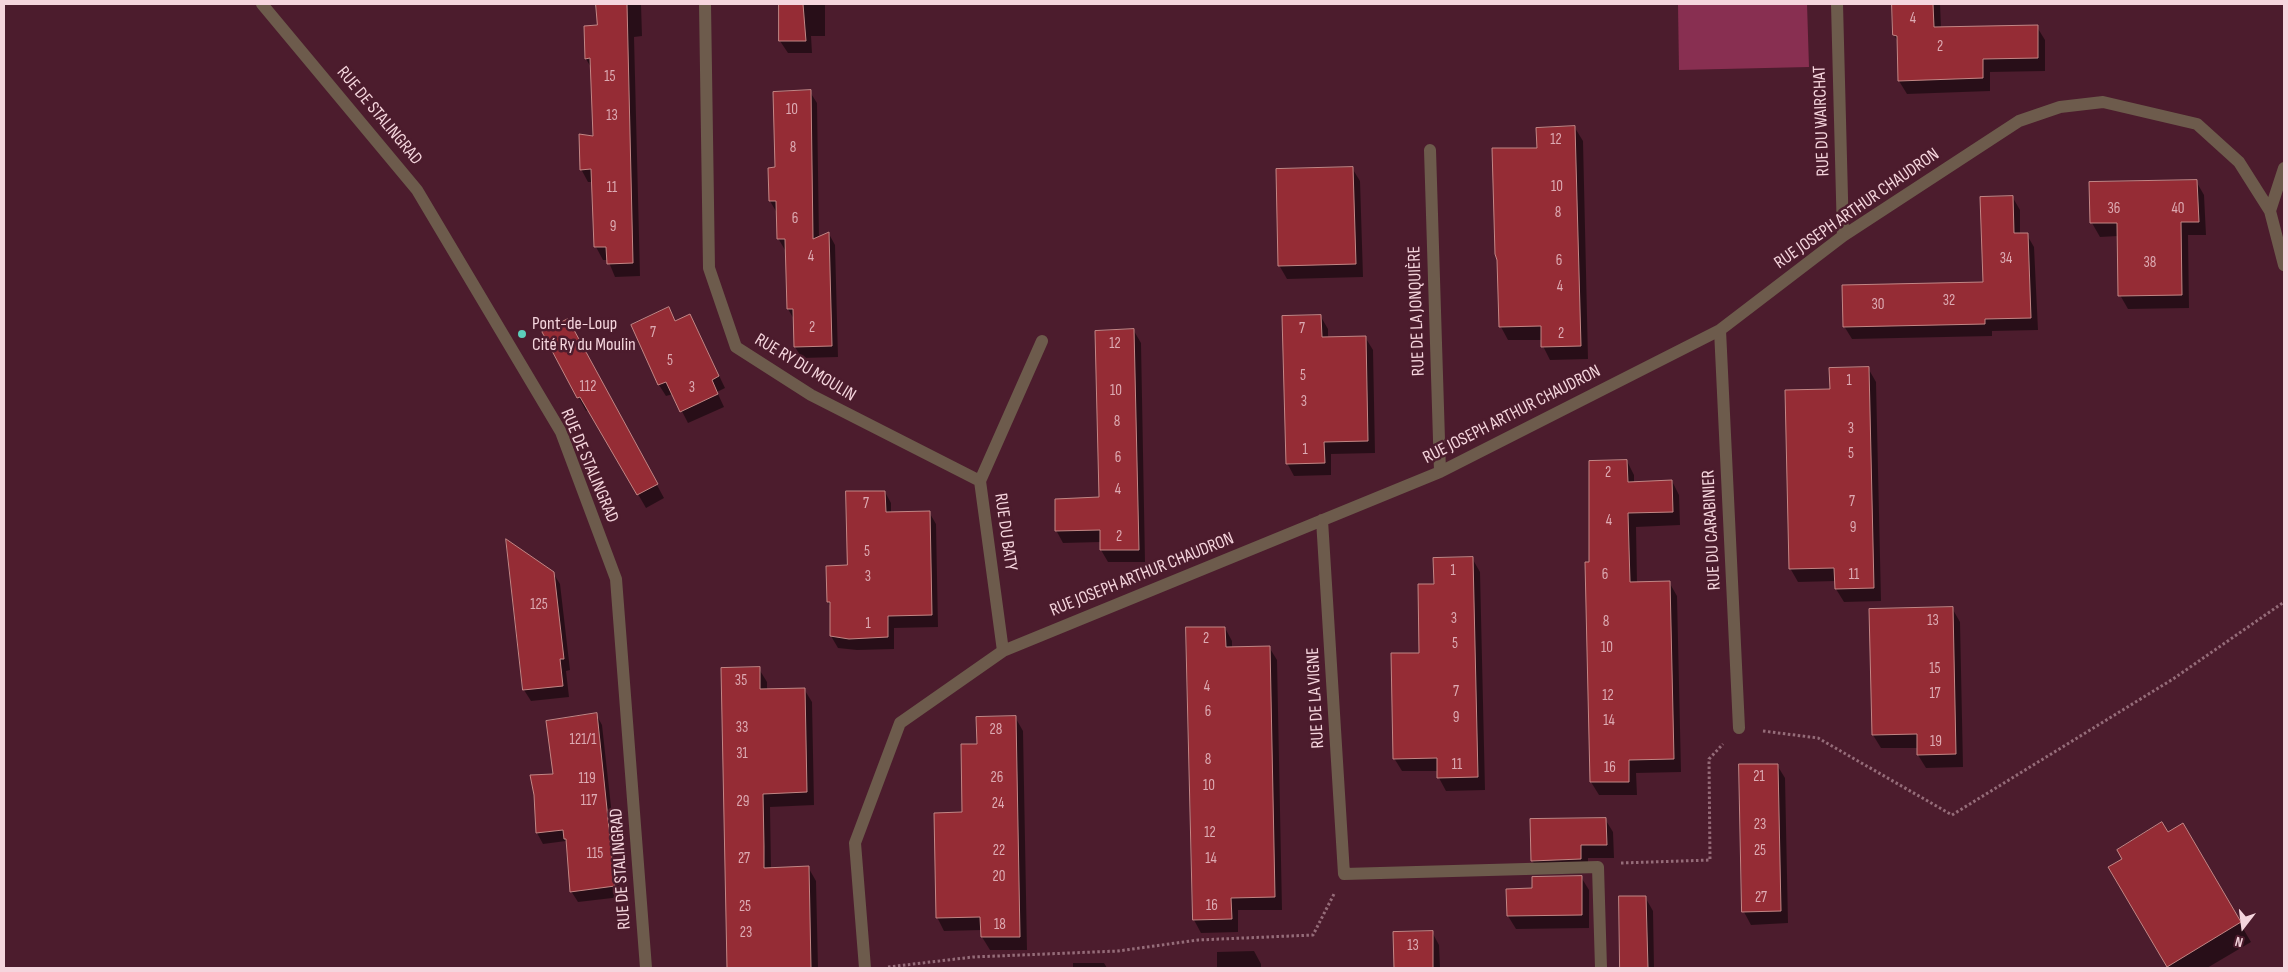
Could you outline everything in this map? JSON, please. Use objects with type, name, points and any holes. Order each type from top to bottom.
[{"type":"street","name":"RUE DE STALINGRAD","points":[[262,4],[417,190],[561,432],[616,578],[646,968]]},
{"type":"street","name":"RUE RY DU MOULIN","points":[[705,4],[709,268],[736,347],[811,395],[980,481]]},
{"type":"street","name":"RUE DU WAIRCHAT","points":[[1836,4],[1843,236]]},
{"type":"street","name":"RUE JOSEPH ARTHUR CHAUDRON","points":[[865,968],[855,843],[900,723],[1003,651],[1440,472],[1720,330],[1843,236],[2019,121],[2060,107],[2103,102],[2197,124],[2239,162],[2270,211],[2284,265]]},
{"type":"street","name":"RUE DE LA JONQUIÈRE","points":[[1430,150],[1440,472]]},
{"type":"street","points":[[2270,211],[2284,168]]},
{"type":"street","name":"RUE DU CARABINIER","points":[[1720,330],[1739,728]]},
{"type":"street","name":"RUE DU BATY","points":[[1003,651],[980,481],[1042,342]]},
{"type":"street","name":"RUE DE LA VIGNE","points":[[1322,520],[1344,874]]},
{"type":"street","points":[[1344,874],[1598,867],[1601,968]]},
{"type":"path","points":[[1598,867],[1617,863],[1710,860],[1709,759],[1739,728],[1818,738],[1952,816],[2174,679],[2284,602]]},
{"type":"path","points":[[881,967],[973,957],[1118,951],[1198,940],[1313,935],[1344,874]]},
{"type":"shaded area","points":[[1678,4],[1807,4],[1809,67],[1679,70]]},
{"type":"building","points":[[596,4],[627,4],[633,263],[607,264],[606,247],[594,247],[591,169],[580,170],[579,134],[593,136],[590,58],[585,59],[584,26],[597,25]]},
{"type":"building","points":[[779,4],[803,4],[806,41],[779,41]]},
{"type":"building","points":[[1892,4],[1933,4],[1934,27],[2038,25],[2038,58],[1983,59],[1983,78],[1898,81],[1897,36],[1893,35]]},
{"type":"building","points":[[811,90],[813,239],[829,232],[832,346],[794,347],[793,309],[787,309],[785,239],[777,239],[776,201],[769,201],[768,168],[775,167],[773,92]]},
{"type":"building","points":[[1575,126],[1581,346],[1541,347],[1541,326],[1499,327],[1492,148],[1537,148],[1536,128]]},
{"type":"building","points":[[1353,167],[1356,264],[1278,266],[1276,169]]},
{"type":"building","points":[[2197,180],[2199,222],[2181,222],[2182,295],[2118,296],[2117,223],[2090,223],[2089,182]]},
{"type":"building","points":[[2013,196],[2014,233],[2028,233],[2031,318],[1985,319],[1985,324],[1843,327],[1842,285],[1983,282],[1980,197]]},
{"type":"building","points":[[669,307],[675,321],[690,314],[719,376],[712,380],[718,394],[680,412],[666,382],[658,385],[631,325]]},
{"type":"building","points":[[1321,315],[1322,337],[1366,336],[1368,441],[1324,442],[1325,463],[1286,464],[1282,316]]},
{"type":"building","points":[[568,319],[658,484],[637,495],[580,397],[577,398],[542,332]]},
{"type":"building","points":[[1134,329],[1139,550],[1100,550],[1100,530],[1055,531],[1055,499],[1099,497],[1095,331]]},
{"type":"building","points":[[1869,367],[1874,588],[1835,589],[1834,568],[1789,569],[1785,390],[1830,389],[1829,368]]},
{"type":"building","points":[[1627,460],[1628,482],[1672,480],[1673,512],[1628,513],[1630,582],[1670,581],[1674,759],[1629,760],[1629,782],[1590,782],[1585,562],[1589,562],[1589,461]]},
{"type":"building","points":[[846,491],[885,491],[886,512],[930,511],[932,615],[888,616],[888,637],[849,639],[830,636],[830,602],[827,602],[826,566],[847,565]]},
{"type":"building","points":[[506,539],[554,572],[564,659],[560,659],[563,686],[523,690]]},
{"type":"building","points":[[1473,557],[1478,777],[1437,778],[1437,758],[1393,759],[1391,653],[1419,653],[1418,584],[1434,584],[1433,558]]},
{"type":"building","points":[[1953,607],[1956,754],[1917,755],[1917,734],[1872,735],[1869,609]]},
{"type":"building","points":[[1186,627],[1225,627],[1226,647],[1270,646],[1275,897],[1231,898],[1232,919],[1193,920]]},
{"type":"building","points":[[760,667],[760,689],[805,688],[807,792],[763,794],[764,868],[809,866],[811,968],[727,968],[721,668]]},
{"type":"building","points":[[597,713],[615,886],[570,892],[566,839],[564,839],[563,830],[536,833],[534,795],[530,775],[553,774],[546,721]]},
{"type":"building","points":[[1016,716],[1020,937],[981,937],[980,917],[936,918],[934,813],[962,812],[961,744],[977,744],[976,717]]},
{"type":"building","points":[[1739,764],[1778,764],[1781,911],[1742,912]]},
{"type":"building","points":[[1606,818],[1607,845],[1581,845],[1581,859],[1531,861],[1530,819]]},
{"type":"building","points":[[2162,822],[2168,832],[2183,823],[2241,922],[2167,967],[2108,867],[2122,859],[2117,850]]},
{"type":"building","points":[[1582,876],[1582,915],[1507,916],[1506,889],[1532,888],[1532,877]]},
{"type":"building","points":[[1619,896],[1646,896],[1648,968],[1620,968]]},
{"type":"building","points":[[1433,931],[1433,968],[1394,968],[1393,932]]},
{"type":"place","name":"Pont-de-Loup Cité Ry du Moulin","points":[[522,334]]}]
